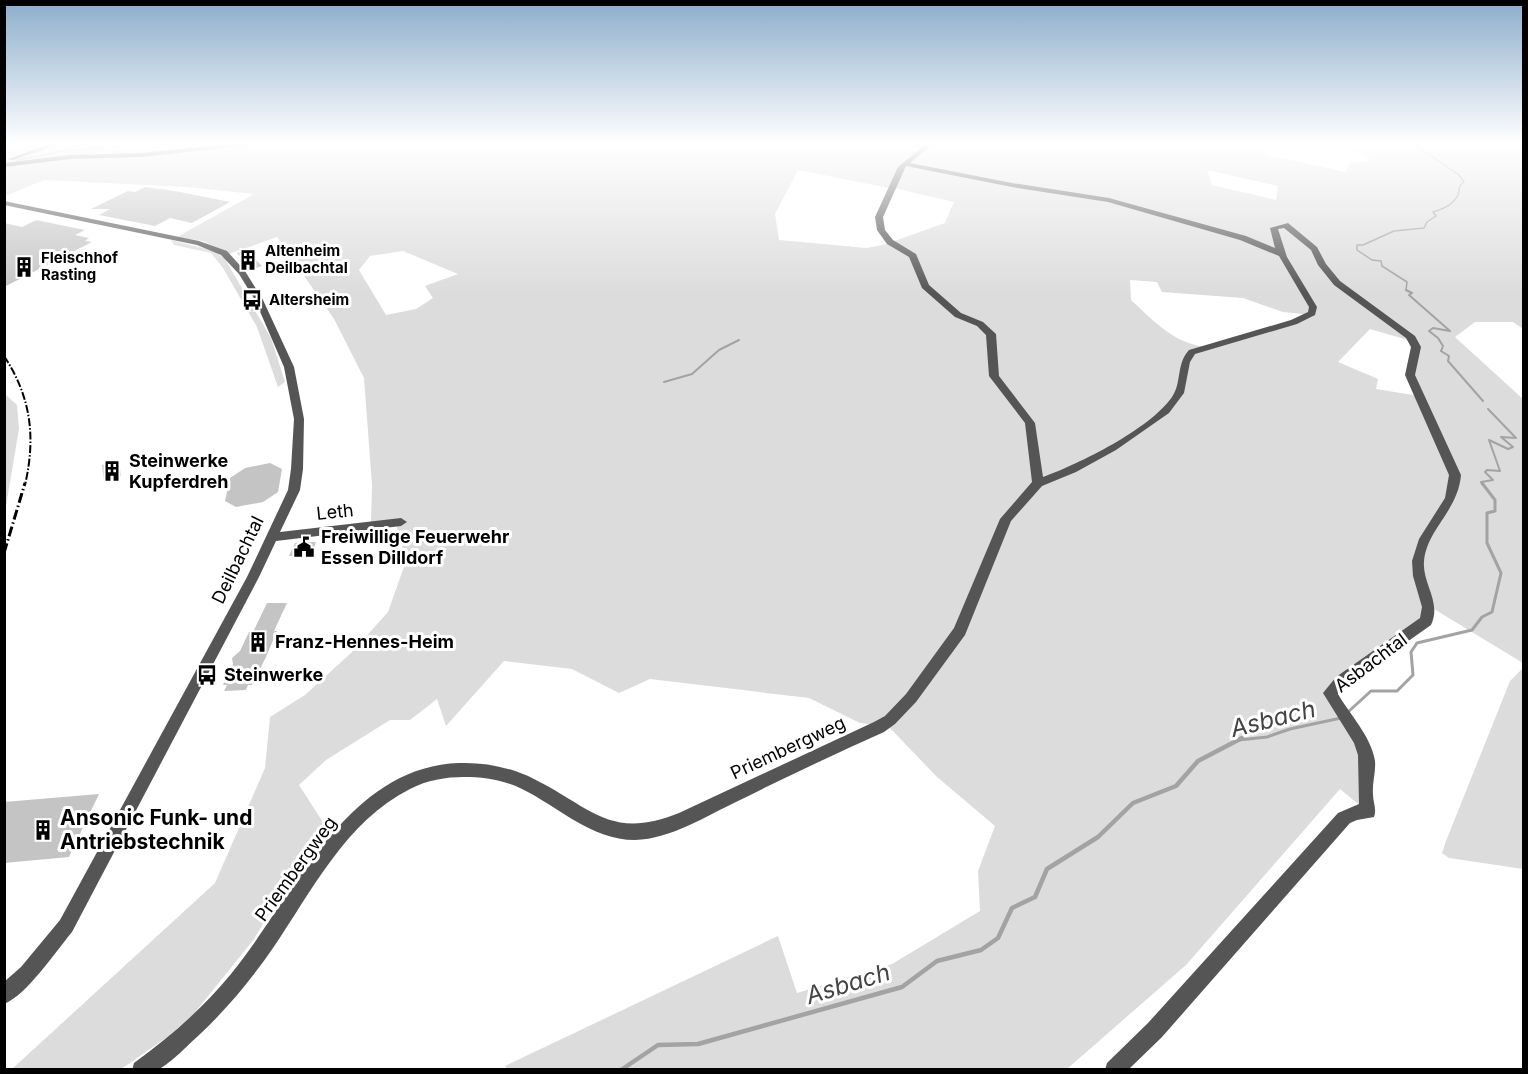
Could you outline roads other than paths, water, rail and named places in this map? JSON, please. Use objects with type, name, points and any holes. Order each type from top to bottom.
[{"type":"street","points":[[890,193],[879,217],[882,234],[890,242],[913,256],[925,286],[944,304],[958,315],[987,328],[991,334],[994,376],[1030,423],[1038,483],[1067,472],[1147,426],[1176,399],[1182,385],[1186,360],[1192,352],[1294,322],[1312,313],[1313,307],[1293,277],[1283,255],[1252,241],[1109,200],[1064,193]]},
{"type":"street","name":"Deilbachtal","points":[[4,203],[208,246],[229,257],[247,279],[259,300],[289,367],[298,419],[297,469],[294,490],[224,632],[66,926],[27,974],[4,995]]},
{"type":"street","name":"Asbachtal","points":[[1114,1070],[1155,1030],[1344,818],[1355,812],[1368,812],[1365,793],[1368,772],[1366,756],[1350,724],[1336,706],[1330,693],[1423,625],[1429,616],[1418,563],[1422,549],[1454,490],[1455,475],[1410,375],[1416,347],[1414,342],[1400,329],[1337,283],[1322,265],[1314,249],[1285,225],[1277,226],[1274,233],[1283,255]]},
{"type":"street","name":"Priembergweg","points":[[141,1070],[171,1047],[227,993],[249,968],[336,842],[370,807],[403,784],[419,777],[451,770],[467,768],[493,772],[540,790],[585,819],[609,829],[639,832],[678,820],[714,804],[890,720],[911,698],[960,631],[1006,519],[1038,483]]},
{"type":"street","name":"Leth","points":[[272,537],[401,522]]},
{"type":"waterway","name":"Asbach","points":[[1458,193],[1451,204],[1433,212],[1436,216],[1427,222],[1424,228],[1394,231],[1363,245],[1357,245],[1357,250],[1372,260],[1381,261],[1382,266],[1407,282],[1406,290],[1412,293],[1409,295],[1450,331],[1433,328],[1429,331],[1438,338],[1443,346],[1441,351],[1449,356],[1448,361],[1483,401]]},
{"type":"waterway","points":[[664,382],[692,374],[719,350],[739,340]]},
{"type":"waterway","name":"Asbach","points":[[1483,485],[1481,482],[1493,480],[1485,472],[1487,470],[1500,471],[1489,440],[1508,449],[1513,447],[1501,437],[1516,438],[1488,409]]},
{"type":"waterway","name":"Asbach","points":[[1348,712],[1371,691],[1397,691],[1413,675],[1411,652],[1417,643],[1472,630],[1482,617],[1492,612],[1501,573],[1487,543],[1487,513],[1495,511],[1495,500],[1482,483]]},
{"type":"waterway","name":"Asbach","points":[[1239,740],[1267,737],[1290,729],[1341,718]]},
{"type":"waterway","name":"Asbach","points":[[621,1070],[658,1045],[698,1044],[902,987],[937,961],[981,950],[998,938],[1012,908],[1035,897],[1047,869],[1098,837],[1133,803],[1176,786],[1198,761],[1242,738]]},
{"type":"railway","points":[[4,356],[20,387],[29,418],[30,450],[25,485]]},
{"type":"railway","points":[[4,553],[25,483]]},
{"type":"place","name":"Altenheim Deilbachtal","points":[[248,260]]},
{"type":"place","name":"Fleischhof Rasting","points":[[24,267]]},
{"type":"place","name":"Altersheim","points":[[252,300]]},
{"type":"place","name":"Steinwerke Kupferdreh","points":[[112,471]]},
{"type":"place","name":"Freiwillige Feuerwehr Essen Dilldorf","points":[[304,547]]},
{"type":"place","name":"Franz-Hennes-Heim","points":[[258,642]]},
{"type":"place","name":"Steinwerke","points":[[207,675]]},
{"type":"place","name":"Ansonic Funk- und Antriebstechnik","points":[[43,830]]}]
